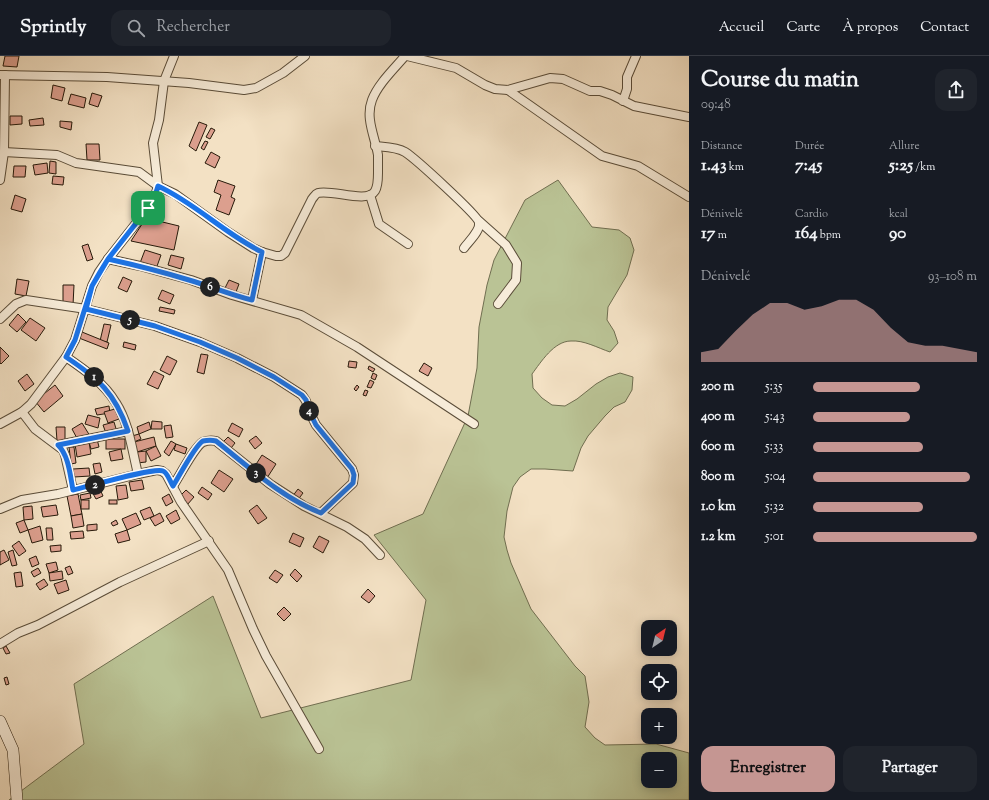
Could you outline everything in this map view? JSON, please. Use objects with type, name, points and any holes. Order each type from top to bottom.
[{"type":"street","points":[[0,424],[22,412],[35,399],[66,357],[75,340],[92,286],[108,259],[155,196],[158,186],[153,143],[164,81],[174,56]]},
{"type":"street","points":[[0,180],[4,152],[2,75],[107,77],[164,81],[244,90],[256,88],[283,73],[305,56]]},
{"type":"street","points":[[4,152],[57,155],[76,163],[139,172],[158,186],[175,194],[228,232],[262,252],[281,256],[285,253],[312,199],[317,194],[326,192],[361,197],[375,192],[378,180],[378,155],[371,127],[371,102],[376,91],[406,56],[456,68],[485,85],[495,89],[508,90],[550,78],[563,79],[590,90],[600,91],[612,95],[634,106],[689,117]]},
{"type":"street","points":[[623,101],[627,89],[627,77],[636,56]]},
{"type":"street","points":[[508,90],[602,156],[638,166],[689,197]]},
{"type":"street","points":[[376,146],[399,149],[406,153],[441,183],[478,222],[506,245],[517,263],[516,280],[498,304]]},
{"type":"street","points":[[370,195],[379,224],[408,244]]},
{"type":"street","points":[[464,248],[479,228],[478,222]]},
{"type":"street","points":[[252,300],[262,252]]},
{"type":"street","points":[[108,259],[184,278],[232,295],[302,315],[334,333],[474,424]]},
{"type":"street","points":[[0,319],[16,304],[26,300],[86,309],[155,326],[200,342],[237,358],[274,377],[302,395],[306,400],[309,411],[316,425],[352,469],[354,475],[353,483],[321,513]]},
{"type":"street","points":[[66,357],[88,372],[104,387],[116,403],[128,431],[138,474]]},
{"type":"street","points":[[22,412],[35,428],[58,445],[62,450],[65,456],[73,490]]},
{"type":"street","points":[[58,445],[128,431]]},
{"type":"street","points":[[173,486],[196,448],[203,442],[210,440],[216,441],[276,487],[304,506],[347,527],[365,540],[380,555]]},
{"type":"street","points":[[0,509],[22,500],[73,490],[138,474],[157,470],[166,474],[181,502],[228,570],[252,629],[319,749]]},
{"type":"street","points":[[0,644],[18,633],[38,625],[120,582],[209,542]]},
{"type":"street","points":[[0,721],[13,750],[17,800]]},
{"type":"green space","points":[[558,180],[592,227],[619,230],[630,238],[634,250],[627,275],[608,307],[607,320],[614,331],[618,343],[610,352],[576,341],[559,344],[548,353],[532,374],[533,388],[542,398],[552,405],[565,406],[577,399],[596,384],[608,377],[620,373],[633,377],[632,390],[625,402],[614,407],[588,436],[581,448],[573,471],[531,469],[520,477],[513,487],[507,511],[504,537],[511,563],[531,609],[575,666],[585,676],[589,702],[585,727],[595,738],[605,745],[656,744],[689,753],[689,800],[9,800],[84,744],[74,684],[213,596],[261,718],[411,680],[426,600],[374,535],[423,514],[468,416],[477,368],[479,327],[487,285],[494,260],[525,200]]},
{"type":"building","points":[[5,56],[19,56],[17,67],[3,66]]},
{"type":"building","points":[[53,85],[65,88],[62,101],[51,98]]},
{"type":"building","points":[[92,93],[102,96],[98,107],[89,104]]},
{"type":"building","points":[[71,94],[86,98],[84,108],[68,104]]},
{"type":"building","points":[[10,116],[22,116],[22,124],[10,125]]},
{"type":"building","points":[[43,118],[44,125],[30,126],[29,120]]},
{"type":"building","points":[[60,121],[72,122],[71,130],[60,127]]},
{"type":"building","points":[[199,122],[207,125],[196,151],[189,146]]},
{"type":"building","points":[[211,128],[215,130],[210,139],[206,137]]},
{"type":"building","points":[[205,141],[208,142],[204,150],[201,148]]},
{"type":"building","points":[[86,144],[99,144],[100,160],[87,160]]},
{"type":"building","points":[[211,152],[220,157],[215,168],[205,163]]},
{"type":"building","points":[[50,161],[56,162],[56,174],[49,173]]},
{"type":"building","points":[[47,163],[48,173],[35,175],[33,165]]},
{"type":"building","points":[[14,166],[26,166],[25,177],[13,177]]},
{"type":"building","points":[[53,176],[64,177],[63,185],[52,184]]},
{"type":"building","points":[[218,180],[235,186],[231,197],[235,199],[229,215],[216,210],[221,195],[214,192]]},
{"type":"building","points":[[15,195],[26,199],[22,212],[11,209]]},
{"type":"building","points":[[146,218],[179,226],[174,250],[131,241]]},
{"type":"building","points":[[88,244],[93,259],[87,261],[82,246]]},
{"type":"building","points":[[145,250],[161,255],[156,269],[140,263]]},
{"type":"building","points":[[171,255],[184,258],[181,269],[168,265]]},
{"type":"building","points":[[123,277],[132,281],[127,292],[118,288]]},
{"type":"building","points":[[17,279],[29,281],[26,296],[15,294]]},
{"type":"building","points":[[229,280],[239,284],[236,292],[225,288]]},
{"type":"building","points":[[63,285],[74,285],[73,305],[63,304]]},
{"type":"building","points":[[162,290],[174,295],[170,304],[158,299]]},
{"type":"building","points":[[160,307],[175,310],[174,314],[159,311]]},
{"type":"building","points":[[18,314],[26,322],[17,332],[9,325]]},
{"type":"building","points":[[30,318],[45,328],[36,341],[21,330]]},
{"type":"building","points":[[104,324],[111,325],[107,342],[100,341]]},
{"type":"building","points":[[82,332],[109,343],[107,349],[79,338]]},
{"type":"building","points":[[124,342],[136,345],[135,350],[123,347]]},
{"type":"building","points":[[0,347],[9,356],[1,364],[0,363]]},
{"type":"building","points":[[201,354],[208,355],[204,374],[197,372]]},
{"type":"building","points":[[167,356],[177,361],[170,375],[160,370]]},
{"type":"building","points":[[349,361],[357,362],[356,368],[348,367]]},
{"type":"building","points":[[424,363],[432,368],[428,376],[419,371]]},
{"type":"building","points":[[369,366],[375,369],[373,372],[368,369]]},
{"type":"building","points":[[154,371],[164,376],[158,389],[147,384]]},
{"type":"building","points":[[373,373],[377,375],[375,380],[371,378]]},
{"type":"building","points":[[27,374],[34,384],[25,391],[18,381]]},
{"type":"building","points":[[370,380],[374,382],[371,388],[367,387]]},
{"type":"building","points":[[55,385],[63,396],[44,412],[35,401]]},
{"type":"building","points":[[357,385],[359,387],[356,391],[354,389]]},
{"type":"building","points":[[365,390],[368,391],[366,396],[363,395]]},
{"type":"building","points":[[109,406],[110,413],[97,415],[95,409]]},
{"type":"building","points":[[115,409],[119,419],[108,423],[104,412]]},
{"type":"building","points":[[88,415],[100,418],[98,428],[85,424]]},
{"type":"building","points":[[152,421],[162,422],[162,429],[151,429]]},
{"type":"building","points":[[114,422],[117,432],[107,436],[103,425]]},
{"type":"building","points":[[149,422],[151,429],[139,434],[137,427]]},
{"type":"building","points":[[82,423],[90,436],[79,442],[72,429]]},
{"type":"building","points":[[232,423],[243,429],[239,437],[228,431]]},
{"type":"building","points":[[171,425],[173,437],[166,438],[164,426]]},
{"type":"building","points":[[56,427],[65,427],[65,441],[57,441]]},
{"type":"building","points":[[139,434],[141,439],[134,442],[132,436]]},
{"type":"building","points":[[256,436],[262,443],[255,449],[249,441]]},
{"type":"building","points":[[154,437],[156,446],[137,452],[134,442]]},
{"type":"building","points":[[228,437],[235,443],[228,452],[220,445]]},
{"type":"building","points":[[97,439],[99,447],[91,449],[89,442]]},
{"type":"building","points":[[106,439],[125,439],[125,449],[106,449]]},
{"type":"building","points":[[171,441],[176,444],[169,456],[164,452]]},
{"type":"building","points":[[89,442],[91,454],[77,457],[75,444]]},
{"type":"building","points":[[176,444],[187,448],[185,454],[174,450]]},
{"type":"building","points":[[156,446],[161,456],[151,461],[146,451]]},
{"type":"building","points":[[69,447],[74,447],[76,463],[71,464]]},
{"type":"building","points":[[121,449],[123,459],[111,461],[109,452]]},
{"type":"building","points":[[146,451],[146,462],[137,463],[137,452]]},
{"type":"building","points":[[262,455],[276,464],[267,478],[253,469]]},
{"type":"building","points":[[100,463],[102,472],[95,474],[93,464]]},
{"type":"building","points":[[89,468],[90,476],[74,477],[73,469]]},
{"type":"building","points":[[219,470],[233,479],[224,492],[211,483]]},
{"type":"building","points":[[142,480],[144,489],[131,491],[129,482]]},
{"type":"building","points":[[126,485],[128,498],[118,500],[116,486]]},
{"type":"building","points":[[99,487],[103,496],[96,499],[91,490]]},
{"type":"building","points":[[202,487],[212,494],[208,500],[198,493]]},
{"type":"building","points":[[298,489],[303,493],[297,501],[292,497]]},
{"type":"building","points":[[186,490],[194,497],[187,505],[179,497]]},
{"type":"building","points":[[90,493],[91,498],[81,500],[80,495]]},
{"type":"building","points":[[78,494],[82,514],[71,516],[67,496]]},
{"type":"building","points":[[169,494],[173,502],[166,506],[162,498]]},
{"type":"building","points":[[81,500],[89,500],[89,509],[81,509]]},
{"type":"building","points":[[109,500],[117,500],[117,504],[109,504]]},
{"type":"building","points":[[56,505],[58,515],[43,517],[41,507]]},
{"type":"building","points":[[257,505],[267,518],[258,524],[249,511]]},
{"type":"building","points":[[32,506],[33,519],[24,520],[23,507]]},
{"type":"building","points":[[150,507],[154,516],[144,520],[140,511]]},
{"type":"building","points":[[176,510],[180,519],[171,524],[166,516]]},
{"type":"building","points":[[136,513],[141,524],[127,530],[122,519]]},
{"type":"building","points":[[160,513],[164,521],[155,526],[150,518]]},
{"type":"building","points":[[82,514],[84,526],[73,528],[71,516]]},
{"type":"building","points":[[24,520],[28,530],[20,533],[16,523]]},
{"type":"building","points":[[116,520],[118,524],[113,526],[111,523]]},
{"type":"building","points":[[97,524],[97,530],[87,531],[87,525]]},
{"type":"building","points":[[40,526],[43,540],[32,543],[28,530]]},
{"type":"building","points":[[46,528],[52,528],[53,540],[47,540]]},
{"type":"building","points":[[127,530],[130,540],[118,543],[115,534]]},
{"type":"building","points":[[83,531],[84,538],[71,539],[70,532]]},
{"type":"building","points":[[293,533],[304,538],[300,547],[289,542]]},
{"type":"building","points":[[319,536],[329,541],[323,553],[313,547]]},
{"type":"building","points":[[19,541],[26,551],[19,556],[12,546]]},
{"type":"building","points":[[61,545],[61,551],[51,552],[50,546]]},
{"type":"building","points":[[4,550],[9,560],[0,565],[0,552]]},
{"type":"building","points":[[13,550],[17,565],[12,566],[8,552]]},
{"type":"building","points":[[36,556],[39,564],[32,567],[29,559]]},
{"type":"building","points":[[56,562],[58,570],[49,573],[46,564]]},
{"type":"building","points":[[70,566],[73,573],[68,575],[65,568]]},
{"type":"building","points":[[38,568],[41,573],[34,577],[31,572]]},
{"type":"building","points":[[295,569],[302,576],[297,582],[290,575]]},
{"type":"building","points":[[275,570],[283,575],[277,583],[269,578]]},
{"type":"building","points":[[62,571],[63,579],[50,581],[49,573]]},
{"type":"building","points":[[21,572],[23,586],[16,587],[14,573]]},
{"type":"building","points":[[44,579],[48,585],[40,590],[36,584]]},
{"type":"building","points":[[66,580],[69,590],[58,594],[54,584]]},
{"type":"building","points":[[368,589],[375,596],[369,603],[361,597]]},
{"type":"building","points":[[284,607],[291,614],[284,621],[277,614]]},
{"type":"building","points":[[6,646],[10,653],[6,654],[3,648]]},
{"type":"building","points":[[7,677],[9,684],[6,685],[4,678]]},
{"type":"route","points":[[148,208],[108,259],[92,286],[75,340],[66,357],[88,372],[104,387],[116,403],[128,431],[58,445],[65,456],[73,490],[157,470],[166,474],[173,486],[196,448],[203,442],[210,440],[216,441],[270,484],[304,506],[321,513],[353,483],[354,475],[352,469],[316,425],[309,411],[306,400],[302,395],[274,377],[237,358],[200,342],[155,326],[86,309],[92,286],[100,272],[108,259],[191,280],[232,295],[252,300],[262,252],[228,232],[175,194],[158,186],[155,196],[148,208]]}]
